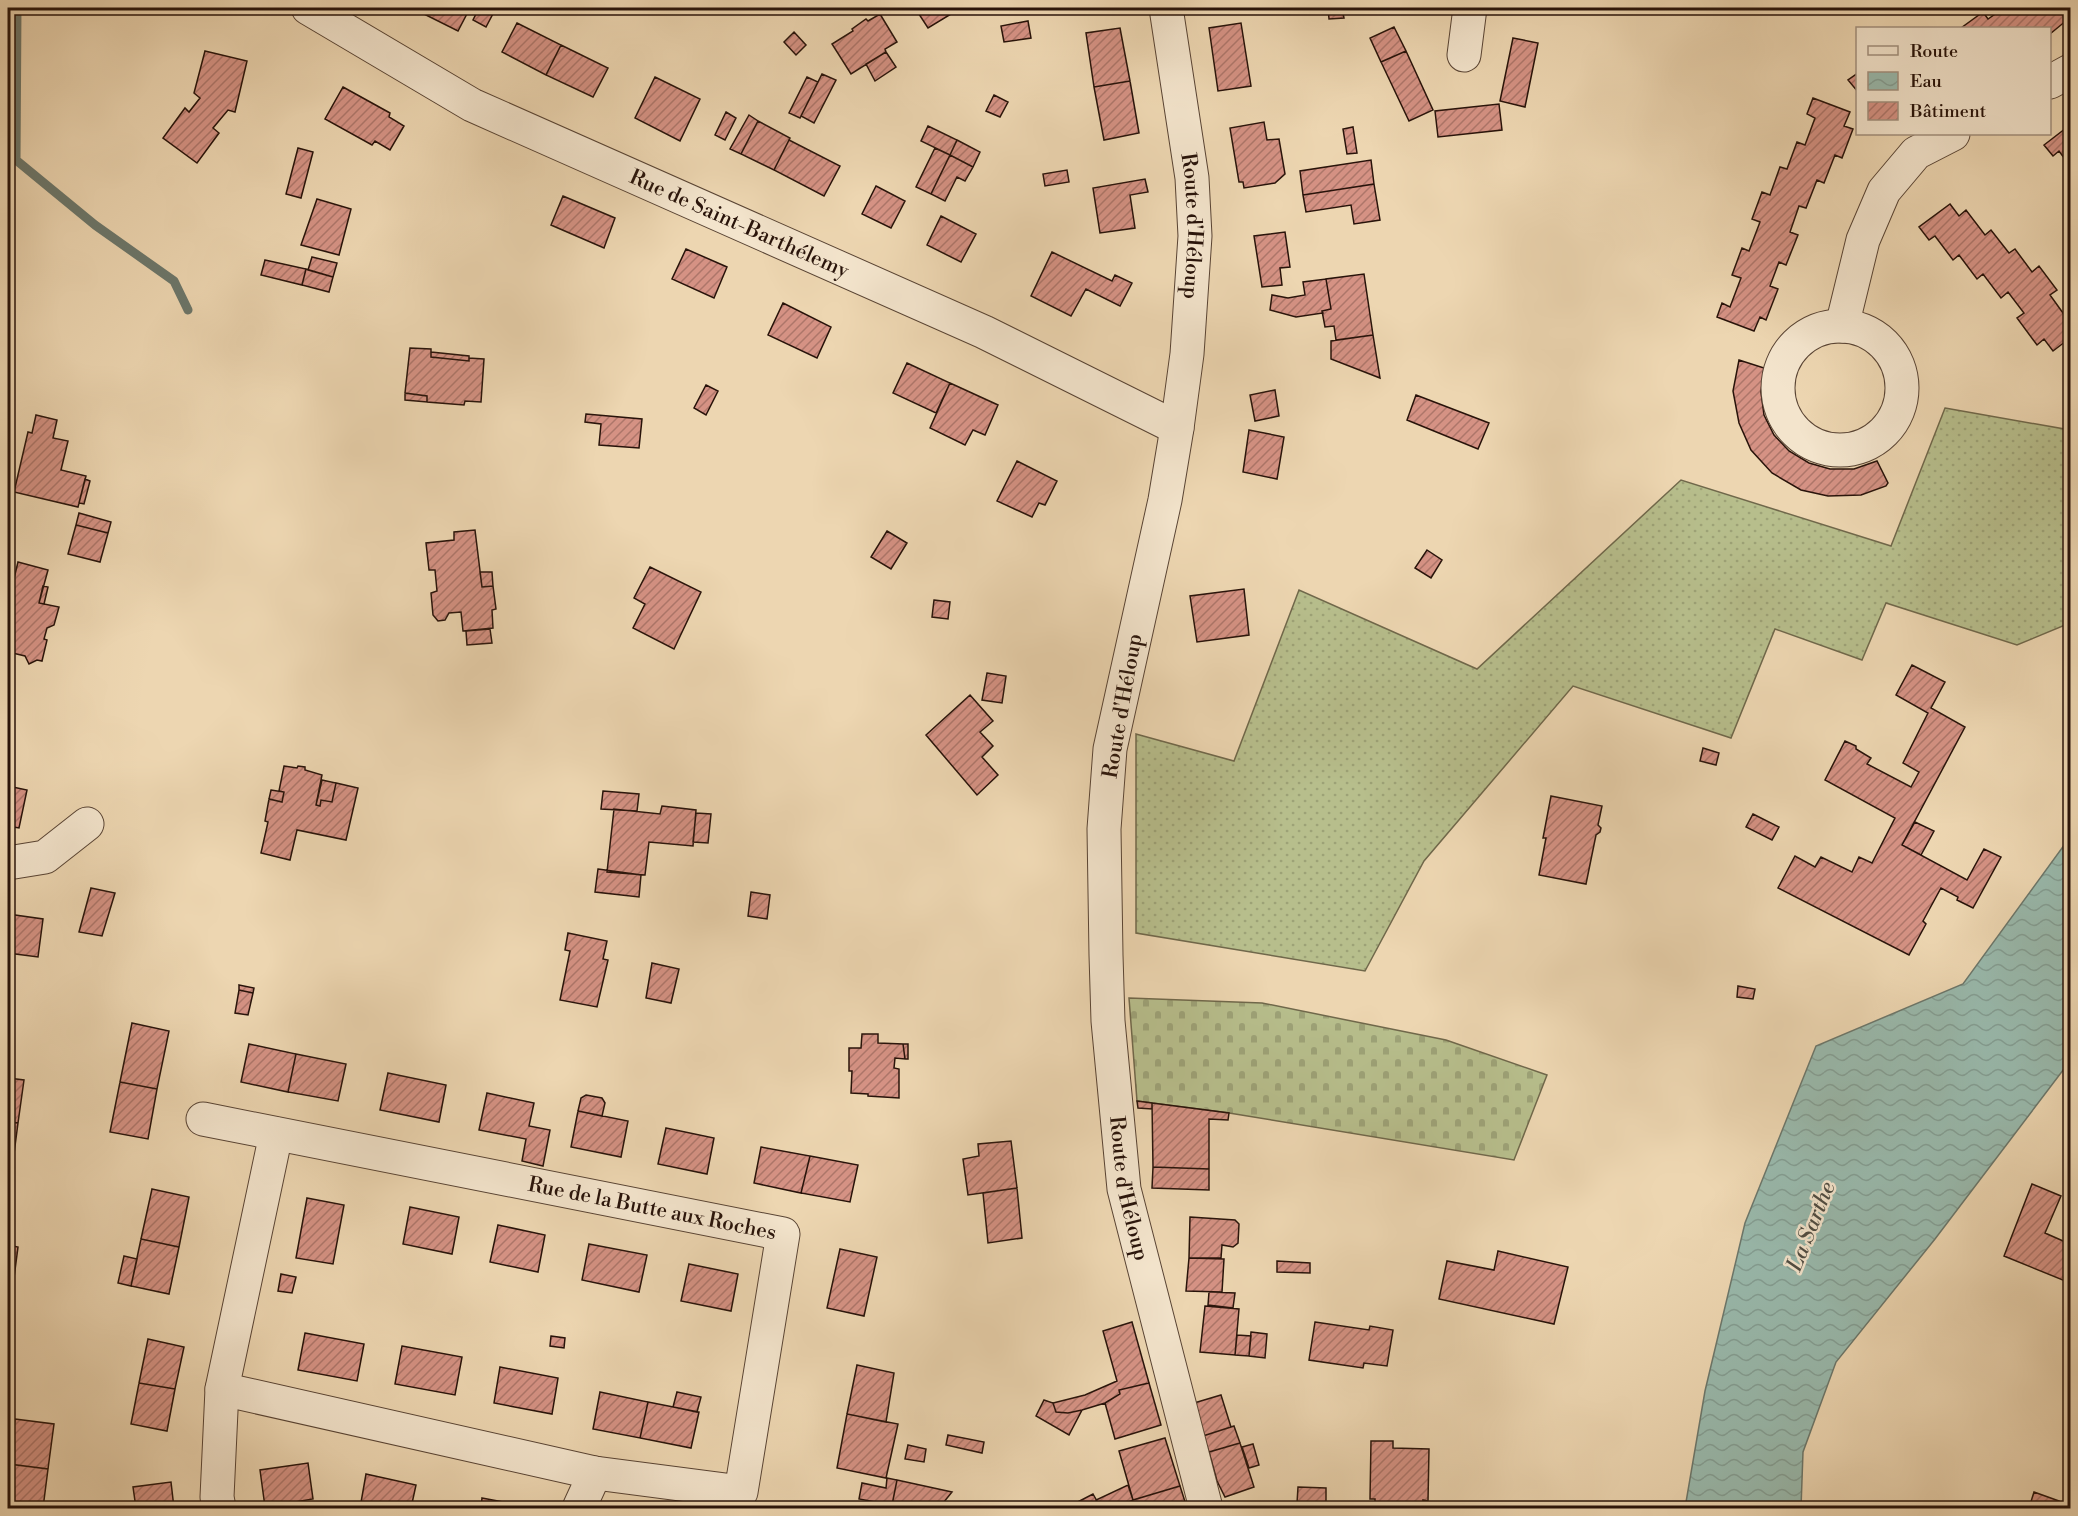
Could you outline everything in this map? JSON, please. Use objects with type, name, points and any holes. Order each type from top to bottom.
[{"type":"street","name":"Rue de Saint-Barthélemy","points":[[309,8],[472,105],[984,332],[1177,428]]},
{"type":"street","name":"Route d'Héloup","points":[[1166,8],[1192,178],[1195,236],[1187,354],[1177,428],[1165,500],[1110,750],[1104,829],[1106,955],[1108,1021],[1124,1189],[1206,1509]]},
{"type":"street","points":[[1464,55],[1470,8]]},
{"type":"street","points":[[2051,81],[2070,71]]},
{"type":"street","points":[[1842,326],[1863,240],[1884,191],[1916,153],[1951,135]]},
{"type":"street","points":[[8,862],[45,857],[87,824]]},
{"type":"street","name":"Rue de la Butte aux Roches","points":[[203,1119],[783,1234],[741,1492],[595,1473],[222,1389]]},
{"type":"street","points":[[219,1509],[217,1497],[222,1389],[276,1134]]},
{"type":"street","points":[[579,1509],[595,1473]]},
{"type":"green space","points":[[8,8],[17,8],[16,160],[8,178]]},
{"type":"green space","points":[[1945,408],[2070,430],[2070,623],[2017,645],[1886,603],[1862,660],[1775,629],[1731,738],[1573,686],[1424,861],[1365,971],[1136,933],[1136,734],[1234,761],[1299,590],[1477,669],[1681,480],[1891,546]]},
{"type":"green space","points":[[1129,998],[1262,1003],[1446,1040],[1547,1075],[1514,1160],[1229,1113],[1137,1101]]},
{"type":"water","name":"La Sarthe","points":[[2070,837],[2070,1061],[1935,1239],[1836,1362],[1803,1452],[1801,1508],[1685,1508],[1705,1391],[1745,1223],[1816,1046],[1963,984]]},
{"type":"building","points":[[412,8],[470,8],[458,31]]},
{"type":"building","points":[[479,8],[496,8],[486,27],[473,20]]},
{"type":"building","points":[[915,8],[961,8],[928,28]]},
{"type":"building","points":[[1328,8],[1342,8],[1344,18],[1329,19]]},
{"type":"building","points":[[2004,8],[2070,8],[2062,14],[2067,20],[2051,33],[2051,27],[1962,27],[1983,12],[1988,19]]},
{"type":"building","points":[[880,14],[897,42],[885,49],[886,52],[851,74],[832,44],[853,31],[852,29],[866,19],[868,21]]},
{"type":"building","points":[[1028,21],[1031,38],[1004,42],[1001,26]]},
{"type":"building","points":[[517,23],[561,45],[546,75],[502,52]]},
{"type":"building","points":[[1241,23],[1251,86],[1218,91],[1209,28]]},
{"type":"building","points":[[1394,27],[1406,51],[1381,62],[1370,38]]},
{"type":"building","points":[[1120,28],[1130,81],[1094,87],[1086,33]]},
{"type":"building","points":[[794,32],[806,45],[796,55],[784,42]]},
{"type":"building","points":[[1513,38],[1538,43],[1525,107],[1500,101]]},
{"type":"building","points":[[561,45],[608,68],[593,97],[546,75]]},
{"type":"building","points":[[205,51],[247,61],[235,112],[228,110],[213,128],[219,133],[197,163],[163,138],[185,108],[189,112],[200,98],[194,93]]},
{"type":"building","points":[[1406,51],[1433,110],[1409,121],[1381,62]]},
{"type":"building","points":[[886,52],[896,67],[875,81],[866,64]]},
{"type":"building","points":[[822,74],[836,80],[814,123],[801,116]]},
{"type":"building","points":[[1856,74],[1856,90],[1848,80]]},
{"type":"building","points":[[655,77],[700,99],[680,141],[635,118]]},
{"type":"building","points":[[807,77],[818,82],[800,118],[789,113]]},
{"type":"building","points":[[1130,81],[1139,133],[1104,140],[1094,87]]},
{"type":"building","points":[[343,87],[390,113],[389,117],[404,126],[390,150],[375,141],[372,145],[325,119]]},
{"type":"building","points":[[994,95],[1008,102],[1000,117],[986,111]]},
{"type":"building","points":[[1813,98],[1850,112],[1844,126],[1853,129],[1842,158],[1835,155],[1824,183],[1817,180],[1806,208],[1799,206],[1790,232],[1798,235],[1786,265],[1779,262],[1770,286],[1778,289],[1766,320],[1760,317],[1754,331],[1717,317],[1722,303],[1730,307],[1741,278],[1732,275],[1742,248],[1749,251],[1760,222],[1752,219],[1762,192],[1770,195],[1780,167],[1787,169],[1797,142],[1805,145],[1815,118],[1807,114]]},
{"type":"building","points":[[1499,104],[1502,130],[1438,137],[1435,111]]},
{"type":"building","points":[[726,112],[736,118],[725,140],[715,135]]},
{"type":"building","points":[[749,115],[758,121],[741,154],[730,149]]},
{"type":"building","points":[[758,121],[790,138],[774,170],[741,154]]},
{"type":"building","points":[[1264,122],[1267,140],[1279,139],[1285,174],[1275,183],[1244,188],[1243,182],[1239,182],[1230,128]]},
{"type":"building","points":[[2070,125],[2070,166],[2059,151],[2053,156],[2044,145]]},
{"type":"building","points":[[928,126],[957,140],[950,155],[921,141]]},
{"type":"building","points":[[1353,127],[1357,153],[1347,154],[1343,129]]},
{"type":"building","points":[[789,140],[840,166],[824,196],[774,170]]},
{"type":"building","points":[[957,140],[980,152],[973,167],[950,155]]},
{"type":"building","points":[[298,148],[313,152],[301,198],[286,194]]},
{"type":"building","points":[[935,148],[950,155],[931,194],[916,187]]},
{"type":"building","points":[[950,155],[973,167],[965,181],[957,177],[945,201],[931,194]]},
{"type":"building","points":[[1371,160],[1374,184],[1303,195],[1300,171]]},
{"type":"building","points":[[1067,170],[1069,182],[1045,186],[1043,174]]},
{"type":"building","points":[[1145,179],[1148,192],[1130,195],[1135,228],[1100,233],[1093,188]]},
{"type":"building","points":[[1374,184],[1380,220],[1354,224],[1351,205],[1306,212],[1303,195]]},
{"type":"building","points":[[876,186],[905,201],[891,228],[862,214]]},
{"type":"building","points":[[563,196],[615,218],[604,248],[551,225]]},
{"type":"building","points":[[317,199],[351,209],[339,255],[301,245]]},
{"type":"building","points":[[1950,204],[1959,216],[1966,210],[1985,235],[1991,230],[2009,253],[2015,249],[2032,272],[2039,266],[2057,290],[2050,295],[2068,320],[2070,318],[2070,338],[2053,351],[2044,339],[2037,345],[2017,318],[2024,313],[2008,292],[2001,298],[1983,274],[1977,279],[1959,255],[1953,260],[1935,236],[1929,240],[1919,227]]},
{"type":"building","points":[[941,216],[976,234],[961,262],[927,245]]},
{"type":"building","points":[[1285,232],[1290,267],[1280,268],[1282,285],[1262,287],[1254,236]]},
{"type":"building","points":[[686,249],[727,267],[714,298],[672,279]]},
{"type":"building","points":[[1052,252],[1112,281],[1115,275],[1132,283],[1120,306],[1086,289],[1071,316],[1031,296]]},
{"type":"building","points":[[312,257],[337,263],[333,277],[308,270]]},
{"type":"building","points":[[265,260],[306,269],[302,285],[261,275]]},
{"type":"building","points":[[306,269],[333,277],[329,292],[302,285]]},
{"type":"building","points":[[1364,274],[1373,335],[1336,340],[1334,326],[1325,327],[1322,311],[1331,309],[1326,279]]},
{"type":"building","points":[[1326,279],[1331,309],[1322,311],[1323,313],[1296,317],[1270,310],[1272,295],[1288,298],[1305,295],[1303,282]]},
{"type":"building","points":[[783,303],[831,327],[817,358],[768,335]]},
{"type":"building","points":[[1373,335],[1380,378],[1331,359],[1331,341]]},
{"type":"building","points":[[410,348],[431,349],[431,357],[469,361],[469,358],[484,359],[481,402],[465,401],[464,405],[427,402],[427,396],[405,393]]},
{"type":"building","points":[[431,352],[469,356],[469,361],[431,357]]},
{"type":"building","points":[[1739,360],[1764,368],[1761,392],[1764,415],[1774,435],[1789,451],[1809,463],[1830,469],[1854,469],[1877,461],[1888,483],[1886,486],[1861,495],[1828,496],[1801,490],[1772,473],[1751,450],[1739,423],[1733,391]]},
{"type":"building","points":[[907,363],[950,383],[936,413],[893,393]]},
{"type":"building","points":[[950,383],[998,405],[985,435],[973,430],[965,445],[930,428]]},
{"type":"building","points":[[706,385],[718,391],[706,415],[694,408]]},
{"type":"building","points":[[1275,390],[1279,416],[1255,421],[1250,395]]},
{"type":"building","points":[[405,393],[427,396],[427,402],[405,400]]},
{"type":"building","points":[[1416,395],[1489,423],[1478,449],[1407,420]]},
{"type":"building","points":[[586,414],[642,419],[639,448],[599,445],[601,424],[585,422]]},
{"type":"building","points":[[36,415],[57,420],[53,438],[68,441],[61,470],[86,476],[78,507],[14,492],[28,432],[32,433]]},
{"type":"building","points":[[1249,430],[1284,437],[1277,479],[1243,472]]},
{"type":"building","points":[[1017,461],[1057,481],[1045,505],[1039,503],[1032,517],[997,501]]},
{"type":"building","points":[[85,479],[90,481],[84,504],[79,503]]},
{"type":"building","points":[[79,513],[111,522],[108,533],[76,525]]},
{"type":"building","points":[[76,525],[108,533],[100,562],[68,554]]},
{"type":"building","points":[[475,530],[482,587],[493,586],[496,609],[492,610],[493,628],[463,631],[461,612],[449,613],[445,620],[438,621],[433,615],[431,593],[437,591],[435,570],[429,570],[426,543],[454,540],[454,532]]},
{"type":"building","points":[[887,531],[907,543],[891,569],[871,557]]},
{"type":"building","points":[[1427,550],[1442,560],[1431,578],[1415,568]]},
{"type":"building","points":[[18,562],[48,570],[39,603],[59,607],[54,625],[47,628],[42,661],[37,660],[29,664],[25,656],[8,652],[8,631],[11,630],[14,614],[10,608],[13,596],[10,595]]},
{"type":"building","points":[[650,567],[701,592],[674,649],[633,628],[645,604],[634,598]]},
{"type":"building","points":[[480,572],[492,572],[493,586],[482,587]]},
{"type":"building","points":[[43,586],[48,587],[44,604],[39,603]]},
{"type":"building","points":[[1244,589],[1249,635],[1197,642],[1190,596]]},
{"type":"building","points":[[934,600],[950,602],[948,619],[932,617]]},
{"type":"building","points":[[490,629],[492,643],[467,645],[466,631]]},
{"type":"building","points":[[1912,665],[1945,682],[1931,708],[1965,727],[1902,845],[1967,880],[1984,849],[2001,857],[1973,908],[1941,888],[1923,921],[1926,924],[1909,955],[1778,888],[1795,856],[1815,867],[1821,857],[1852,872],[1859,857],[1872,863],[1895,818],[1825,780],[1845,741],[1856,746],[1856,749],[1871,758],[1867,764],[1911,787],[1919,772],[1903,763],[1928,713],[1896,695]]},
{"type":"building","points":[[987,673],[1006,676],[1002,703],[982,700]]},
{"type":"building","points":[[970,695],[993,721],[980,732],[993,746],[982,757],[998,775],[977,795],[926,735]]},
{"type":"building","points":[[1703,748],[1719,753],[1716,765],[1700,761]]},
{"type":"building","points":[[284,766],[305,767],[305,770],[322,775],[316,805],[320,806],[321,800],[332,802],[336,783],[358,788],[346,840],[297,830],[290,860],[261,853],[268,822],[265,821],[269,799],[282,802],[284,792],[279,791]]},
{"type":"building","points":[[322,780],[336,783],[332,802],[321,800],[320,806],[316,805]]},
{"type":"building","points":[[8,786],[27,790],[19,828],[8,826]]},
{"type":"building","points":[[271,790],[284,792],[282,802],[269,799]]},
{"type":"building","points":[[603,791],[639,794],[637,811],[601,809]]},
{"type":"building","points":[[1551,796],[1602,806],[1598,825],[1601,828],[1596,835],[1586,884],[1539,875]]},
{"type":"building","points":[[662,806],[696,810],[693,846],[649,842],[645,875],[607,872],[614,809],[660,814]]},
{"type":"building","points":[[696,813],[711,814],[708,843],[693,842]]},
{"type":"building","points":[[1753,814],[1779,827],[1772,840],[1746,827]]},
{"type":"building","points":[[1915,822],[1934,831],[1921,855],[1902,845]]},
{"type":"building","points":[[598,869],[641,875],[639,897],[595,892]]},
{"type":"building","points":[[91,888],[115,893],[102,936],[79,932]]},
{"type":"building","points":[[751,892],[770,895],[767,919],[748,916]]},
{"type":"building","points":[[8,914],[43,919],[38,957],[8,953]]},
{"type":"building","points":[[568,933],[607,941],[603,959],[608,960],[597,1007],[560,1000],[570,951],[565,950]]},
{"type":"building","points":[[652,963],[679,969],[671,1003],[646,998]]},
{"type":"building","points":[[239,985],[254,988],[253,993],[239,990]]},
{"type":"building","points":[[1738,986],[1755,989],[1753,999],[1737,997]]},
{"type":"building","points":[[239,990],[253,993],[248,1015],[235,1013]]},
{"type":"building","points":[[132,1023],[169,1031],[157,1089],[120,1082]]},
{"type":"building","points":[[862,1034],[878,1034],[878,1043],[903,1044],[905,1059],[895,1058],[894,1068],[899,1069],[899,1098],[851,1093],[852,1071],[849,1071],[849,1048],[861,1048]]},
{"type":"building","points":[[249,1044],[296,1054],[288,1092],[241,1082]]},
{"type":"building","points":[[903,1044],[908,1044],[908,1059],[905,1059]]},
{"type":"building","points":[[296,1054],[346,1064],[338,1101],[288,1092]]},
{"type":"building","points":[[388,1073],[446,1085],[439,1122],[380,1110]]},
{"type":"building","points":[[8,1078],[24,1080],[18,1123],[8,1122]]},
{"type":"building","points":[[120,1082],[157,1089],[148,1139],[110,1132]]},
{"type":"building","points":[[487,1093],[534,1103],[529,1126],[550,1130],[543,1166],[522,1161],[526,1139],[479,1130]]},
{"type":"building","points":[[586,1095],[602,1098],[605,1103],[602,1116],[578,1111],[581,1098]]},
{"type":"building","points":[[1137,1101],[1152,1103],[1152,1109],[1138,1108]]},
{"type":"building","points":[[1152,1103],[1229,1113],[1228,1120],[1209,1119],[1209,1169],[1153,1167]]},
{"type":"building","points":[[578,1111],[628,1121],[621,1157],[571,1147]]},
{"type":"building","points":[[8,1122],[18,1123],[12,1169],[8,1168]]},
{"type":"building","points":[[666,1128],[714,1138],[707,1174],[658,1164]]},
{"type":"building","points":[[1011,1141],[1017,1188],[968,1195],[963,1159],[979,1156],[978,1144]]},
{"type":"building","points":[[761,1147],[810,1156],[801,1193],[754,1183]]},
{"type":"building","points":[[810,1156],[858,1165],[850,1202],[801,1193]]},
{"type":"building","points":[[1153,1167],[1209,1169],[1209,1190],[1152,1188]]},
{"type":"building","points":[[2032,1184],[2061,1196],[2045,1233],[2070,1244],[2070,1283],[2004,1256]]},
{"type":"building","points":[[1017,1188],[1022,1238],[988,1243],[983,1193]]},
{"type":"building","points":[[152,1189],[189,1197],[179,1247],[141,1239]]},
{"type":"building","points":[[307,1198],[344,1205],[333,1264],[296,1258]]},
{"type":"building","points":[[410,1207],[459,1217],[452,1254],[403,1244]]},
{"type":"building","points":[[1190,1217],[1235,1220],[1239,1224],[1238,1243],[1233,1247],[1222,1245],[1221,1258],[1189,1258]]},
{"type":"building","points":[[498,1225],[545,1235],[538,1272],[490,1262]]},
{"type":"building","points":[[141,1239],[179,1247],[169,1294],[131,1286]]},
{"type":"building","points":[[589,1244],[647,1255],[639,1292],[582,1280]]},
{"type":"building","points":[[8,1245],[18,1247],[12,1293],[8,1292]]},
{"type":"building","points":[[840,1249],[877,1257],[864,1316],[827,1308]]},
{"type":"building","points":[[1498,1251],[1568,1267],[1554,1324],[1439,1299],[1447,1261],[1494,1270]]},
{"type":"building","points":[[124,1256],[137,1259],[131,1286],[118,1283]]},
{"type":"building","points":[[1189,1258],[1224,1259],[1222,1292],[1186,1291]]},
{"type":"building","points":[[1277,1261],[1310,1263],[1310,1273],[1277,1272]]},
{"type":"building","points":[[689,1264],[738,1274],[731,1311],[681,1301]]},
{"type":"building","points":[[281,1274],[296,1277],[292,1293],[278,1291]]},
{"type":"building","points":[[8,1292],[12,1293],[8,1322]]},
{"type":"building","points":[[1209,1292],[1235,1293],[1233,1308],[1208,1305]]},
{"type":"building","points":[[1205,1306],[1239,1309],[1235,1355],[1200,1352]]},
{"type":"building","points":[[1132,1322],[1149,1383],[1119,1390],[1120,1394],[1105,1403],[1068,1413],[1056,1412],[1053,1403],[1085,1395],[1117,1381],[1103,1331]]},
{"type":"building","points":[[1315,1322],[1369,1330],[1370,1326],[1393,1330],[1387,1366],[1364,1363],[1363,1368],[1309,1360]]},
{"type":"building","points":[[1251,1332],[1267,1334],[1265,1358],[1249,1356]]},
{"type":"building","points":[[305,1333],[364,1344],[357,1381],[298,1370]]},
{"type":"building","points":[[1237,1335],[1251,1336],[1249,1356],[1235,1355]]},
{"type":"building","points":[[551,1336],[565,1338],[564,1348],[550,1346]]},
{"type":"building","points":[[148,1339],[184,1347],[175,1389],[139,1383]]},
{"type":"building","points":[[402,1346],[462,1357],[455,1395],[395,1384]]},
{"type":"building","points":[[857,1365],[894,1373],[886,1422],[847,1414]]},
{"type":"building","points":[[500,1367],[558,1378],[552,1414],[494,1403]]},
{"type":"building","points":[[139,1383],[175,1389],[167,1431],[131,1424]]},
{"type":"building","points":[[1149,1383],[1161,1425],[1115,1439],[1105,1403],[1120,1394],[1119,1390]]},
{"type":"building","points":[[600,1392],[648,1402],[640,1438],[593,1429]]},
{"type":"building","points":[[677,1392],[701,1397],[697,1412],[673,1407]]},
{"type":"building","points":[[1221,1395],[1231,1427],[1203,1436],[1194,1403]]},
{"type":"building","points":[[1044,1400],[1053,1403],[1056,1412],[1068,1413],[1082,1410],[1069,1435],[1036,1416]]},
{"type":"building","points":[[648,1402],[699,1412],[691,1448],[640,1438]]},
{"type":"building","points":[[847,1414],[898,1424],[886,1478],[837,1468]]},
{"type":"building","points":[[15,1419],[54,1424],[48,1469],[9,1464]]},
{"type":"building","points":[[1234,1426],[1240,1443],[1209,1452],[1203,1436]]},
{"type":"building","points":[[948,1435],[984,1442],[982,1453],[946,1445]]},
{"type":"building","points":[[1165,1438],[1180,1486],[1133,1500],[1119,1451]]},
{"type":"building","points":[[1371,1441],[1393,1441],[1393,1448],[1429,1449],[1428,1501],[1423,1500],[1422,1508],[1375,1508],[1375,1499],[1370,1499]]},
{"type":"building","points":[[1240,1443],[1254,1487],[1225,1497],[1217,1481],[1209,1452]]},
{"type":"building","points":[[1253,1444],[1259,1465],[1249,1468],[1242,1447]]},
{"type":"building","points":[[908,1445],[926,1449],[924,1462],[905,1459]]},
{"type":"building","points":[[308,1463],[313,1499],[265,1507],[260,1470]]},
{"type":"building","points":[[9,1464],[48,1469],[43,1508],[8,1508]]},
{"type":"building","points":[[366,1474],[416,1485],[411,1508],[360,1508]]},
{"type":"building","points":[[887,1478],[897,1480],[892,1505],[859,1499],[862,1483],[886,1488]]},
{"type":"building","points":[[897,1480],[952,1492],[939,1508],[909,1508],[892,1505]]},
{"type":"building","points":[[171,1482],[174,1508],[136,1508],[133,1487]]},
{"type":"building","points":[[1128,1485],[1133,1500],[1116,1508],[1101,1508],[1096,1500]]},
{"type":"building","points":[[1180,1486],[1187,1508],[1116,1508],[1133,1500]]},
{"type":"building","points":[[1298,1487],[1326,1488],[1326,1504],[1297,1503]]},
{"type":"building","points":[[2034,1492],[2059,1501],[2056,1508],[2029,1508]]},
{"type":"building","points":[[1093,1494],[1101,1508],[1066,1508]]},
{"type":"building","points":[[482,1498],[519,1505],[519,1508],[481,1508]]},
{"type":"waterway","points":[[17,8],[16,160],[95,225],[174,281],[188,310]]}]
